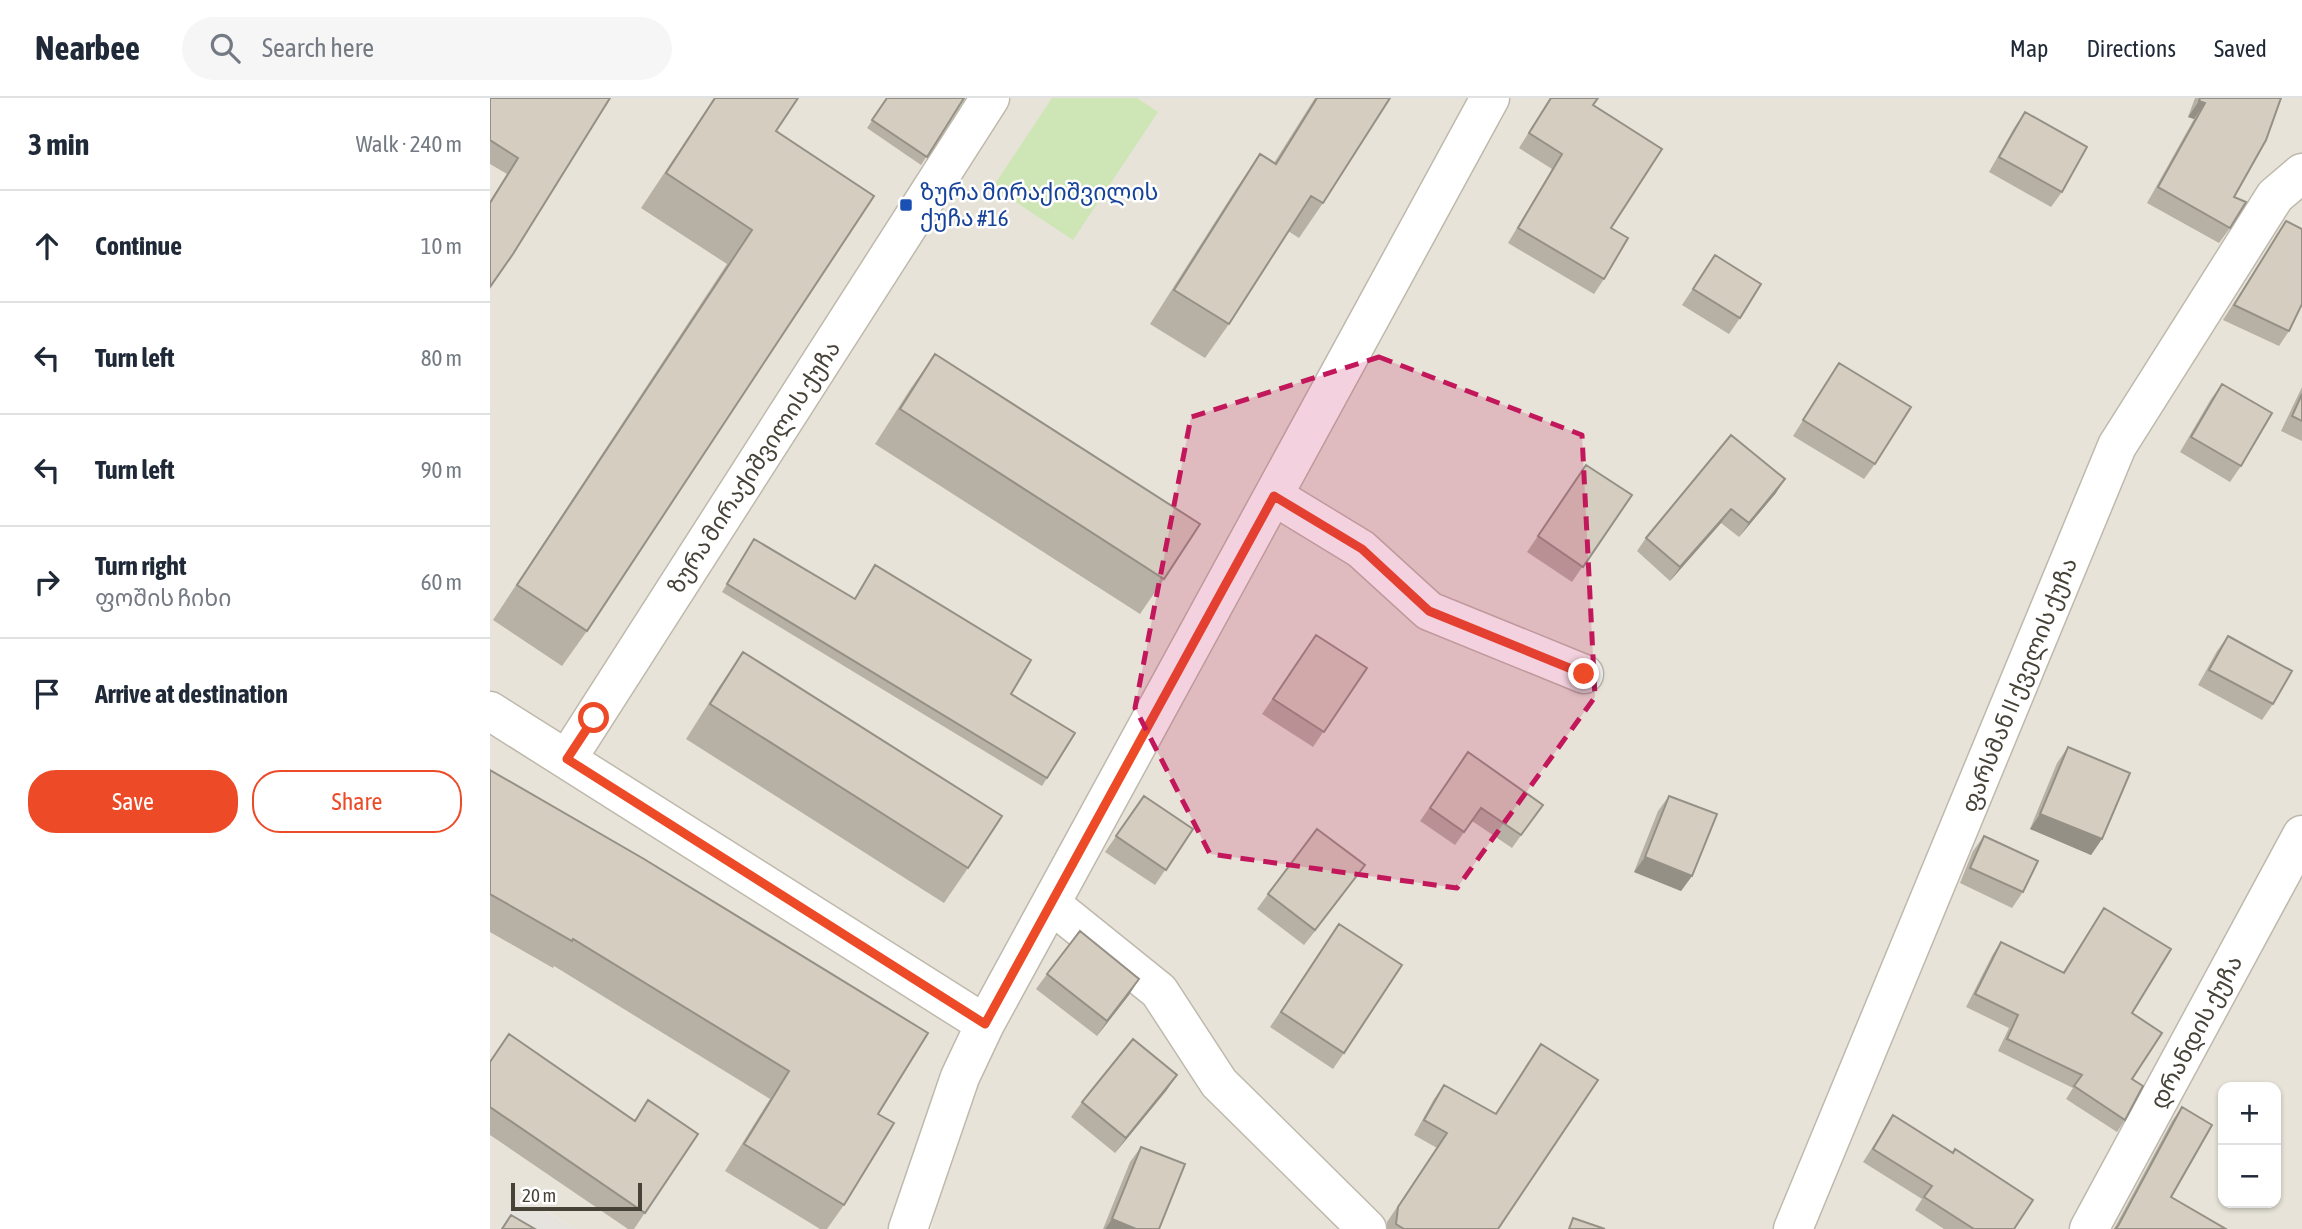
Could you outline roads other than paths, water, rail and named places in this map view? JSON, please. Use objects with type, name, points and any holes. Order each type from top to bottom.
[{"type":"street","name":"ზურა მირაქიშვილის ქუჩა","points":[[567,759],[990,98]]},
{"type":"street","points":[[908,1229],[960,1077],[985,1024],[1490,98]]},
{"type":"street","name":"ფარსმან II ქველის ქუჩა","points":[[1793,1229],[2117,446],[2275,196],[2302,173]]},
{"type":"street","points":[[1274,496],[1362,549],[1429,611],[1584,674]]},
{"type":"street","points":[[490,711],[985,1024]]},
{"type":"street","name":"დრანდის ქუჩა","points":[[2089,1229],[2302,835]]},
{"type":"street","points":[[1051,904],[1159,992],[1219,1083],[1367,1229]]},
{"type":"place","name":"ზურა მირაქიშვილის ქუჩა #16","points":[[906,205]]}]
